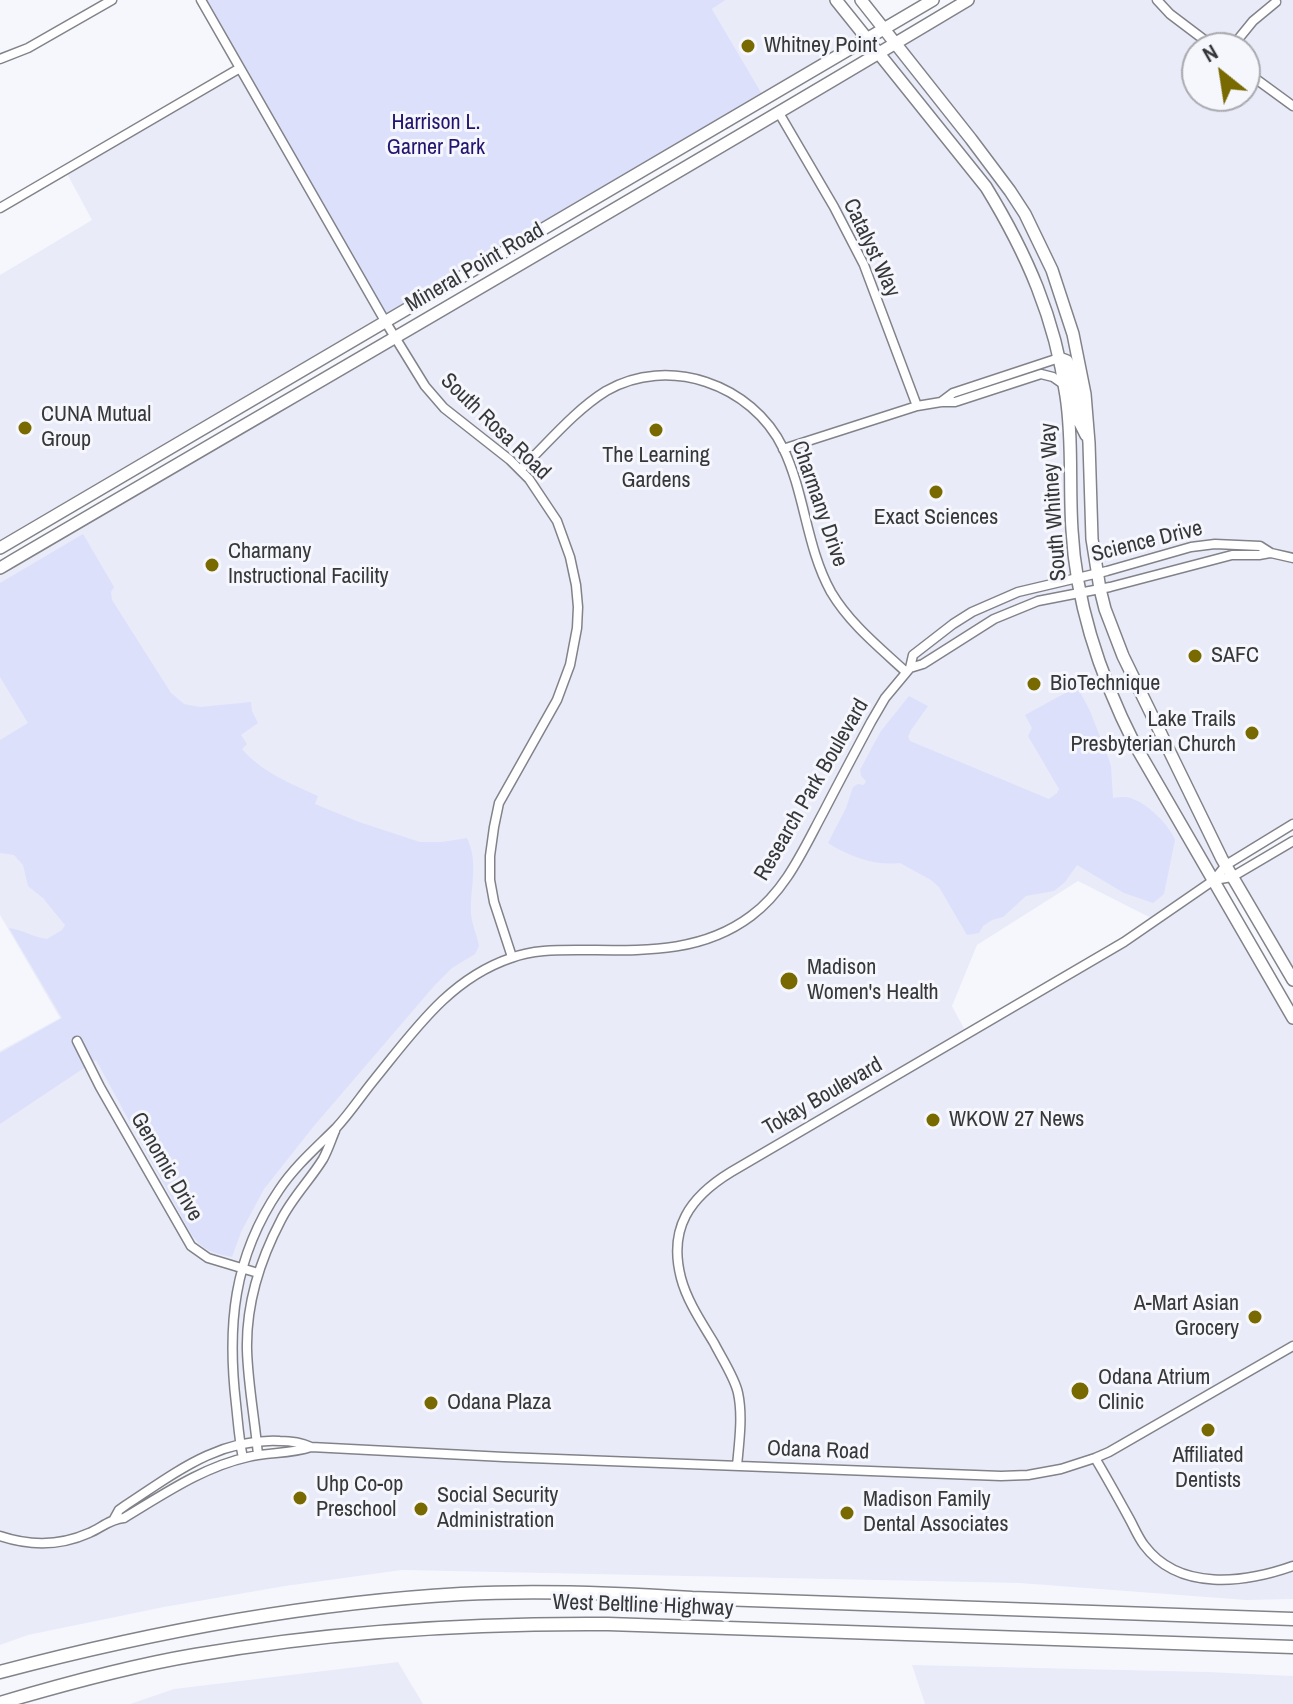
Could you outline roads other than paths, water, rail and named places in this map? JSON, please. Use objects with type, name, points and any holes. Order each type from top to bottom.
[{"type":"highway","name":"West Beltline Highway","points":[[0,1672],[115,1643],[277,1613],[462,1594],[605,1593],[875,1605],[1293,1617]]},
{"type":"highway","name":"West Beltline Highway","points":[[0,1703],[192,1655],[328,1635],[448,1625],[608,1624],[1293,1647]]},
{"type":"highway","points":[[1181,1644],[1293,1654]]},
{"type":"main road","name":"South Whitney Way","points":[[836,0],[969,165],[1003,215],[1030,266],[1054,335],[1064,385],[1069,426],[1072,532],[1086,622],[1095,653],[1119,714],[1293,1018]]},
{"type":"main road","name":"South Whitney Way","points":[[861,0],[1010,191],[1040,245],[1061,294],[1073,334],[1085,394],[1092,539],[1097,574],[1123,656],[1232,877],[1293,980]]},
{"type":"main road","name":"Mineral Point Road","points":[[0,548],[933,0]]},
{"type":"main road","name":"Mineral Point Road","points":[[0,568],[968,0]]},
{"type":"main road","points":[[1059,358],[1067,361],[1077,417],[1089,443]]},
{"type":"street","points":[[0,59],[28,48],[112,0]]},
{"type":"street","name":"South Rosa Road","points":[[201,0],[425,386],[457,419],[521,469],[561,531],[574,572],[578,607],[575,646],[565,682],[499,803],[490,856],[494,902],[512,957]]},
{"type":"street","points":[[1157,0],[1194,32]]},
{"type":"street","points":[[1244,32],[1278,1]]},
{"type":"street","points":[[0,208],[240,68]]},
{"type":"street","points":[[1261,83],[1293,106]]},
{"type":"street","name":"Catalyst Way","points":[[779,113],[864,265],[917,406]]},
{"type":"street","points":[[941,402],[953,393],[1059,358]]},
{"type":"street","points":[[783,449],[917,406],[955,402],[1041,374],[1053,377],[1064,385]]},
{"type":"street","name":"Charmany Drive","points":[[521,469],[575,416],[597,397],[618,385],[655,376],[695,378],[734,394],[759,413],[783,449],[817,560],[830,589],[854,623],[908,670]]},
{"type":"street","name":"Science Drive","points":[[1078,578],[1191,547],[1215,544],[1260,546],[1271,553],[1293,558]]},
{"type":"street","name":"Science Drive","points":[[1081,592],[1232,555],[1271,553]]},
{"type":"street","name":"Research Park Boulevard","points":[[243,1458],[231,1335],[242,1268],[254,1237],[278,1192],[311,1150],[337,1126],[443,999],[480,971],[512,957],[559,950],[639,950],[683,946],[723,934],[751,916],[785,881],[871,722],[885,698],[908,670],[913,655],[972,612],[1018,592],[1078,578]]},
{"type":"street","name":"Research Park Boulevard","points":[[908,670],[1018,608],[1081,592]]},
{"type":"street","name":"Tokay Boulevard","points":[[737,1466],[740,1426],[738,1391],[681,1280],[676,1251],[682,1224],[693,1203],[711,1184],[1124,942],[1214,880],[1226,865],[1293,824]]},
{"type":"street","name":"Tokay Boulevard","points":[[1214,880],[1232,877],[1293,841]]},
{"type":"street","name":"Genomic Drive","points":[[77,1041],[191,1246],[208,1258],[258,1273]]},
{"type":"street","name":"Research Park Boulevard","points":[[258,1455],[247,1352],[250,1311],[258,1273],[282,1217],[322,1160],[337,1126]]},
{"type":"street","name":"Odana Road","points":[[114,1519],[119,1510],[180,1469],[211,1453],[257,1441],[493,1457],[1028,1475],[1095,1458],[1293,1346]]},
{"type":"street","name":"Odana Road","points":[[0,1536],[35,1544],[65,1541],[90,1533],[114,1519],[124,1518],[206,1471],[243,1458],[298,1452],[311,1447]]},
{"type":"street","points":[[1095,1458],[1144,1545],[1161,1563],[1182,1574],[1206,1579],[1241,1580],[1293,1566]]},
{"type":"place","name":"Whitney Point","points":[[748,46]]},
{"type":"place","name":"CUNA Mutual Group","points":[[25,428]]},
{"type":"place","name":"The Learning Gardens","points":[[656,430]]},
{"type":"place","name":"Exact Sciences","points":[[936,492]]},
{"type":"place","name":"Charmany Instructional Facility","points":[[212,565]]},
{"type":"place","name":"SAFC","points":[[1195,656]]},
{"type":"place","name":"BioTechnique","points":[[1034,684]]},
{"type":"place","name":"Lake Trails Presbyterian Church","points":[[1252,733]]},
{"type":"place","name":"Madison Women's Health","points":[[789,981]]},
{"type":"place","name":"WKOW 27 News","points":[[933,1120]]},
{"type":"place","name":"A-Mart Asian Grocery","points":[[1255,1317]]},
{"type":"place","name":"Odana Atrium Clinic","points":[[1080,1391]]},
{"type":"place","name":"Odana Plaza","points":[[431,1403]]},
{"type":"place","name":"Affiliated Dentists","points":[[1208,1430]]},
{"type":"place","name":"Uhp Co-op Preschool","points":[[300,1498]]},
{"type":"place","name":"Social Security Administration","points":[[421,1509]]},
{"type":"place","name":"Madison Family Dental Associates","points":[[847,1513]]},
{"type":"park label","name":"Harrison L. Garner Park","points":[[436,136]]}]
